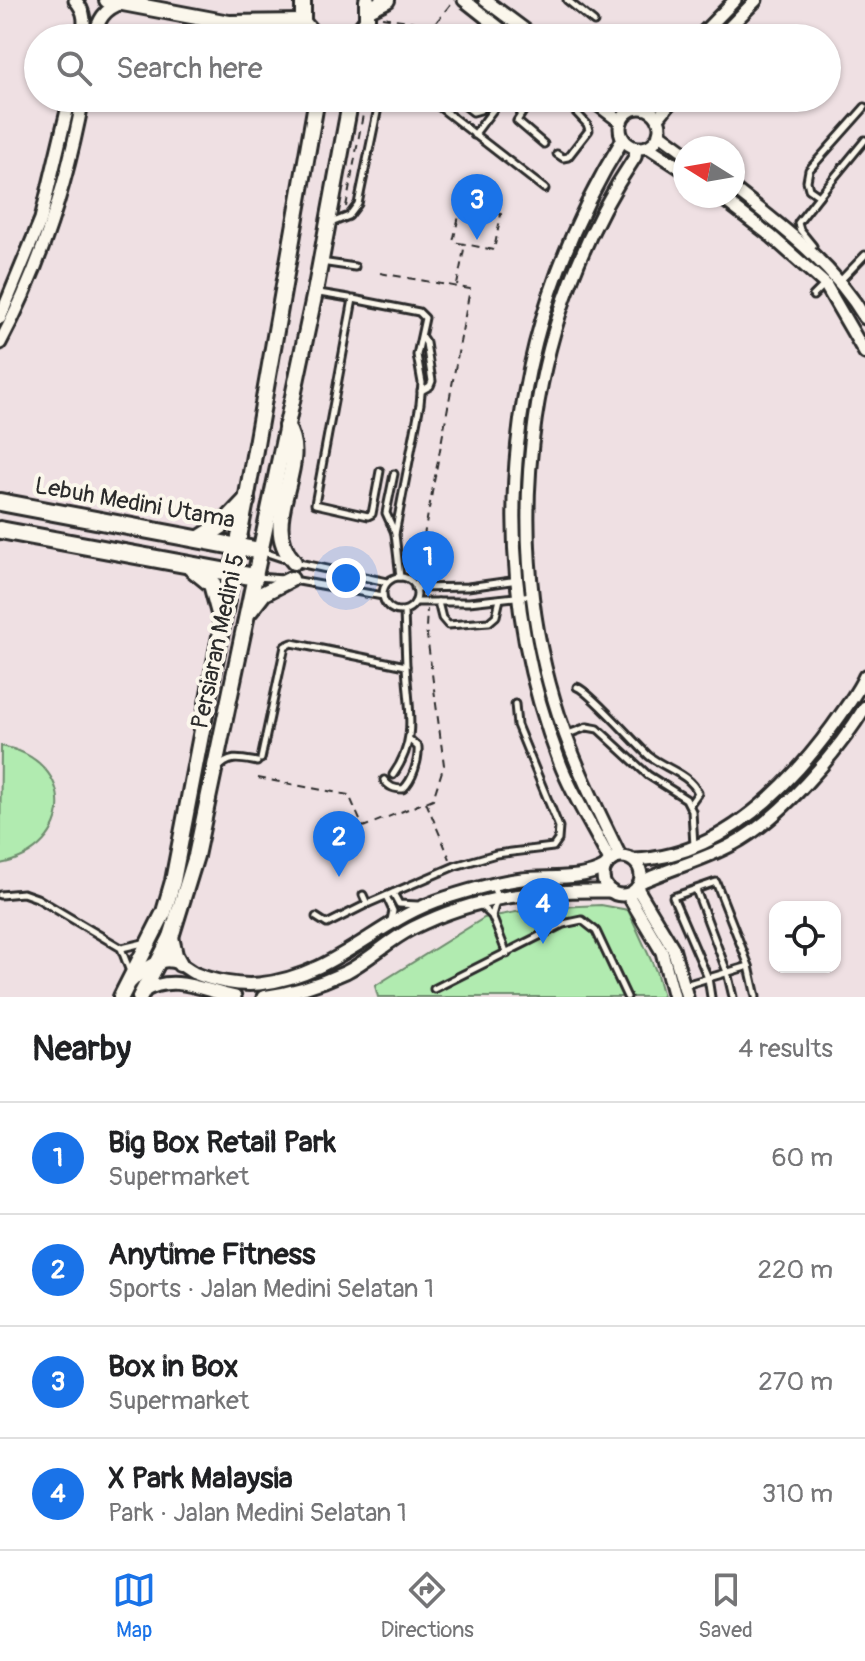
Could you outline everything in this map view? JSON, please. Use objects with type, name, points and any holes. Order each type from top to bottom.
[{"type":"main road","points":[[200,539],[225,523],[246,501]]},
{"type":"main road","name":"Lebuh Medini Utama","points":[[0,502],[260,551]]},
{"type":"main road","name":"Lebuh Medini Utama","points":[[0,530],[255,577]]},
{"type":"main road","points":[[191,567],[212,584],[222,621]]},
{"type":"street","points":[[75,0],[82,8],[84,24]]},
{"type":"street","points":[[107,0],[229,23],[303,22],[303,0]]},
{"type":"street","points":[[366,18],[387,0]]},
{"type":"street","points":[[464,0],[494,24]]},
{"type":"street","points":[[485,0],[517,24]]},
{"type":"street","points":[[712,24],[735,0]]},
{"type":"street","points":[[733,24],[756,0]]},
{"type":"street","points":[[98,24],[105,11],[123,3]]},
{"type":"street","points":[[0,318],[41,219],[67,112]]},
{"type":"street","points":[[0,343],[29,285],[53,223],[80,112]]},
{"type":"street","name":"Persiaran Medini 5","points":[[121,997],[153,937],[173,881],[201,746],[315,112]]},
{"type":"street","name":"Persiaran Medini 5","points":[[142,994],[171,937],[196,856],[315,292],[348,112]]},
{"type":"street","points":[[608,112],[621,122]]},
{"type":"street","points":[[632,112],[621,122],[623,139],[673,164]]},
{"type":"street","points":[[651,112],[658,118]]},
{"type":"street","points":[[659,133],[658,118],[663,112]]},
{"type":"street","points":[[611,891],[603,878],[612,861],[574,763],[543,657],[533,595],[528,523],[531,467],[540,395],[556,323],[577,264],[604,207],[635,157],[659,133]]},
{"type":"street","points":[[659,133],[673,143]]},
{"type":"street","points":[[612,861],[561,765],[530,663],[515,580],[515,466],[524,393],[541,320],[589,199],[623,139]]},
{"type":"street","points":[[745,198],[809,251],[839,282],[865,318]]},
{"type":"street","points":[[732,208],[792,261],[825,284],[865,353]]},
{"type":"street","points":[[286,425],[292,434],[292,459],[279,533],[284,552],[294,562]]},
{"type":"street","points":[[247,615],[264,593],[291,579]]},
{"type":"street","points":[[130,983],[159,961],[168,960],[192,972],[235,984],[275,982],[340,958],[440,899],[520,880],[592,874],[612,861],[657,858],[694,847],[742,821],[810,757],[865,676]]},
{"type":"street","points":[[263,997],[316,984],[347,971],[411,929],[477,902],[497,897],[635,888],[733,844],[756,828],[820,769],[852,729],[865,707]]},
{"type":"street","points":[[634,860],[641,870],[635,888]]},
{"type":"street","points":[[635,888],[673,948],[683,994]]},
{"type":"street","points":[[171,937],[180,964]]},
{"type":"street","points":[[142,994],[162,982],[175,982],[235,997]]},
{"type":"lane","points":[[567,0],[594,22]]},
{"type":"lane","points":[[819,196],[809,189],[809,170],[865,107]]},
{"type":"lane","points":[[326,225],[352,213],[358,204],[377,112]]},
{"type":"lane","points":[[445,112],[545,189]]},
{"type":"lane","points":[[474,135],[491,112]]},
{"type":"lane","points":[[523,112],[517,121],[544,144]]},
{"type":"lane","points":[[557,154],[568,157],[589,130],[576,112]]},
{"type":"lane","points":[[809,251],[813,246],[798,223],[865,140]]},
{"type":"lane","points":[[839,282],[865,255]]},
{"type":"lane","points":[[320,262],[355,267]]},
{"type":"lane","points":[[813,296],[825,284]]},
{"type":"lane","points":[[315,292],[349,298]]},
{"type":"lane","points":[[380,471],[372,514],[368,516],[320,507],[314,502],[353,299],[422,312],[425,318],[417,355],[421,391],[395,534]]},
{"type":"lane","points":[[421,337],[426,343],[432,381],[421,391]]},
{"type":"lane","points":[[394,474],[386,513],[395,534],[400,577]]},
{"type":"lane","points":[[260,551],[294,562],[387,582],[400,577],[409,580],[415,588],[415,602]]},
{"type":"lane","points":[[255,577],[291,579],[383,596]]},
{"type":"lane","points":[[415,588],[468,587],[532,579]]},
{"type":"lane","points":[[387,582],[383,596],[390,608],[404,611]]},
{"type":"lane","points":[[468,587],[469,602]]},
{"type":"lane","points":[[404,611],[415,602],[469,602],[533,595]]},
{"type":"lane","points":[[438,602],[442,618],[448,625],[489,622],[496,616],[500,599]]},
{"type":"lane","points":[[393,775],[404,760],[410,740],[404,611]]},
{"type":"lane","points":[[212,778],[229,760],[259,761],[287,644],[406,666]]},
{"type":"lane","points":[[577,687],[586,690],[615,724],[652,758],[691,782],[698,793],[690,804],[694,847]]},
{"type":"lane","points":[[316,917],[327,924],[455,866],[496,854],[553,847],[558,840],[559,827],[517,725],[515,704]]},
{"type":"lane","points":[[565,735],[587,727],[598,729],[648,775],[690,804]]},
{"type":"lane","points":[[384,780],[396,789],[408,785],[419,756],[418,747],[410,740]]},
{"type":"lane","points":[[711,997],[708,978],[673,897],[716,882],[749,966],[756,997]]},
{"type":"lane","points":[[492,885],[497,897],[492,916]]},
{"type":"lane","points":[[696,890],[727,972],[733,997]]},
{"type":"lane","points":[[0,895],[23,893],[37,898],[121,948],[128,962],[130,983]]},
{"type":"lane","points":[[393,893],[399,904],[409,906],[440,899]]},
{"type":"lane","points":[[363,895],[367,904]]},
{"type":"lane","points":[[380,932],[392,919],[393,911],[386,896]]},
{"type":"lane","points":[[477,902],[492,916],[507,954]]},
{"type":"lane","points":[[434,989],[563,924],[582,920],[596,931],[627,997]]},
{"type":"lane","points":[[121,948],[135,946],[153,937]]},
{"type":"lane","points":[[683,994],[708,978],[749,966]]},
{"type":"path","points":[[435,24],[454,0]]},
{"type":"path","points":[[366,18],[424,24]]},
{"type":"path","points":[[344,217],[363,112]]},
{"type":"path","points":[[461,207],[501,214],[494,250],[465,244],[453,242],[461,207]]},
{"type":"path","points":[[457,286],[465,244]]},
{"type":"path","points":[[380,273],[470,289],[419,562],[431,564],[429,583]]},
{"type":"path","points":[[258,778],[349,795],[363,827],[433,799],[444,765],[426,628],[428,598]]},
{"type":"path","points":[[426,801],[453,868]]},
{"type":"green space","points":[[1,746],[26,754],[44,768],[55,786],[58,805],[54,824],[43,841],[25,855],[0,864]]},
{"type":"green space","points":[[601,905],[628,910],[656,971],[663,997],[378,997],[375,986],[484,918],[537,908]]},
{"type":"place","name":"Box in Box","points":[[477,240]]},
{"type":"place","name":"Big Box Retail Park","points":[[428,597]]},
{"type":"place","name":"Anytime Fitness","points":[[339,877]]},
{"type":"place","name":"X Park Malaysia","points":[[543,944]]}]
